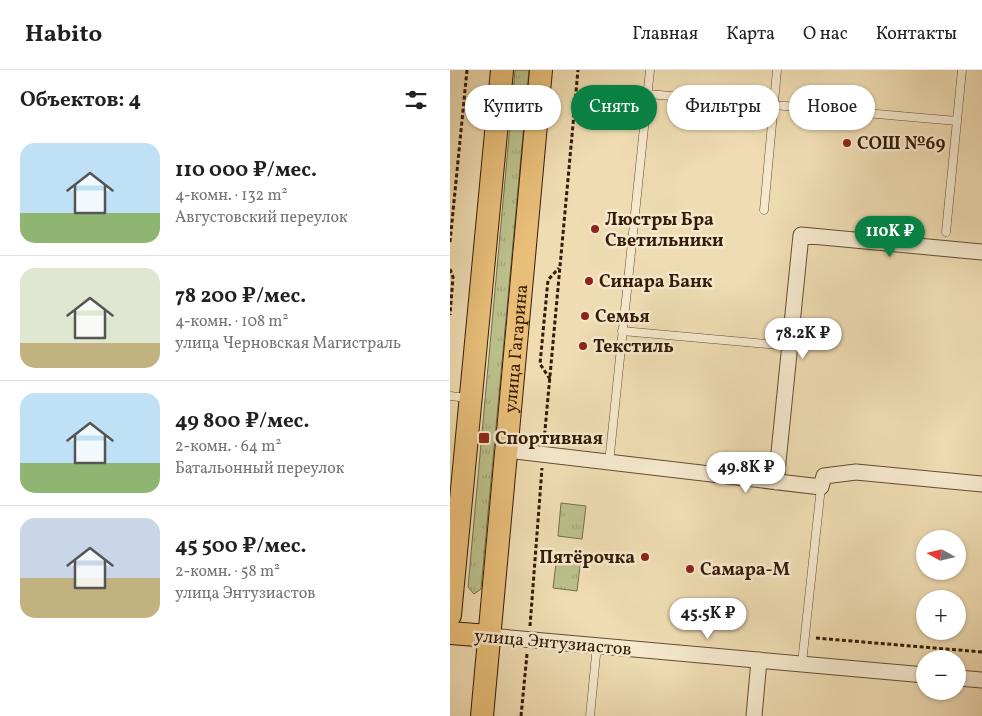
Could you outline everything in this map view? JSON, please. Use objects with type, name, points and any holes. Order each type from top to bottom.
[{"type":"main road","points":[[450,615],[460,397],[502,70]]},
{"type":"main road","name":"улица Гагарина","points":[[482,716],[541,70]]},
{"type":"main road","name":"улица Энтузиастов","points":[[450,634],[489,636]]},
{"type":"street","points":[[776,482],[801,235],[982,252]]},
{"type":"street","points":[[506,450],[821,487],[824,476],[856,472],[982,484]]},
{"type":"street","name":"улица Энтузиастов","points":[[489,636],[916,674]]},
{"type":"street","points":[[754,716],[759,660]]},
{"type":"street","points":[[966,679],[982,680]]},
{"type":"lane","points":[[649,85],[650,70]]},
{"type":"lane","points":[[775,85],[777,70]]},
{"type":"lane","points":[[946,232],[962,70]]},
{"type":"lane","points":[[779,106],[957,121]]},
{"type":"lane","points":[[609,463],[644,130]]},
{"type":"lane","points":[[764,210],[771,130]]},
{"type":"lane","points":[[622,331],[790,346]]},
{"type":"lane","points":[[802,663],[821,487]]},
{"type":"lane","points":[[590,716],[596,645]]},
{"type":"path","points":[[450,242],[467,70]]},
{"type":"path","points":[[521,716],[578,70]]},
{"type":"path","points":[[550,379],[540,364],[548,280],[560,268]]},
{"type":"path","points":[[450,269],[453,277],[450,315]]},
{"type":"path","points":[[805,637],[982,652]]},
{"type":"green space","points":[[515,70],[529,70],[528,85],[514,85]]},
{"type":"green space","points":[[510,130],[523,130],[481,589],[474,594],[468,587]]},
{"type":"green space","points":[[561,503],[586,506],[582,539],[558,536]]},
{"type":"green space","points":[[557,555],[581,558],[577,591],[553,588]]},
{"type":"place","name":"СОШ №69","points":[[847,143]]},
{"type":"place","name":"Люстры Бра Светильники","points":[[595,229]]},
{"type":"place","name":"Синара Банк","points":[[589,281]]},
{"type":"place","name":"Семья","points":[[585,316]]},
{"type":"place","name":"Текстиль","points":[[583,346]]},
{"type":"place","name":"Спортивная","points":[[484,438]]},
{"type":"place","name":"Пятёрочка","points":[[645,557]]},
{"type":"place","name":"Самара-М","points":[[690,569]]}]
